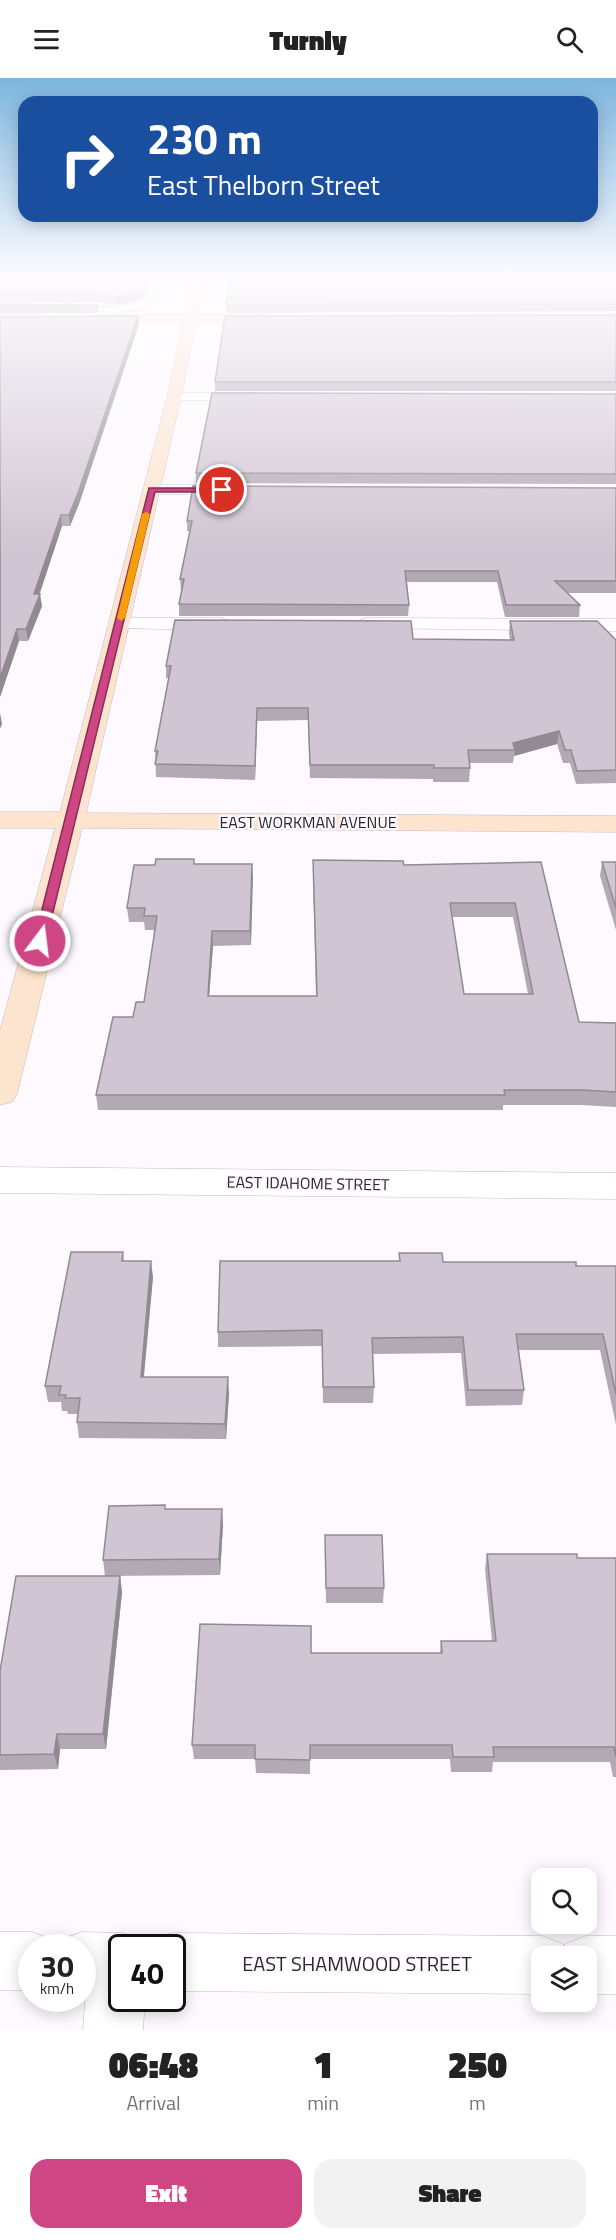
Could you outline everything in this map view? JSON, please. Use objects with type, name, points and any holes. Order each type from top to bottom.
[{"type":"street","points":[[0,1094],[72,821],[180,370]]},
{"type":"street","points":[[174,397],[270,397]]},
{"type":"street","points":[[152,490],[259,490]]},
{"type":"street","points":[[119,624],[238,624]]},
{"type":"street","points":[[344,624],[616,625]]},
{"type":"street","name":"EAST WORKMAN AVENUE","points":[[0,820],[616,824]]},
{"type":"street","name":"EAST IDAHOME STREET","points":[[0,1180],[616,1186]]},
{"type":"street","points":[[0,1961],[18,1961]]},
{"type":"street","name":"EAST SHAMWOOD STREET","points":[[186,1962],[531,1965]]},
{"type":"street","points":[[597,1965],[616,1965]]},
{"type":"street","points":[[113,2030],[116,2012]]},
{"type":"building","points":[[0,370],[120,370],[78,493],[69,515],[61,515],[34,594],[40,594],[26,629],[17,629],[0,678]]},
{"type":"building","points":[[217,370],[616,370],[616,382],[215,382]]},
{"type":"building","points":[[212,393],[616,394],[616,474],[196,473]]},
{"type":"building","points":[[193,486],[616,488],[616,581],[555,581],[580,605],[506,605],[498,571],[405,571],[409,605],[179,604],[184,579],[180,579],[192,521],[187,521]]},
{"type":"building","points":[[175,620],[411,621],[413,639],[514,640],[510,621],[597,621],[616,640],[616,770],[577,771],[571,750],[565,750],[559,731],[513,743],[515,750],[468,750],[470,768],[434,768],[434,765],[310,765],[308,708],[257,708],[255,766],[155,764],[158,751],[155,751],[171,666],[166,666]]},
{"type":"building","points":[[156,859],[194,859],[194,864],[252,864],[250,931],[212,931],[208,996],[317,996],[313,860],[403,861],[404,865],[541,862],[579,1022],[616,1023],[616,1092],[504,1090],[505,1095],[96,1095],[113,1017],[133,1017],[136,1002],[144,1002],[157,916],[144,916],[145,908],[127,908],[134,865],[155,865]],"holes":[[[450,903],[515,903],[533,994],[464,994]]]},
{"type":"building","points":[[602,862],[616,862],[616,908]]},
{"type":"building","points":[[71,1252],[123,1252],[122,1261],[151,1261],[141,1377],[228,1377],[225,1424],[77,1422],[80,1398],[65,1398],[66,1395],[59,1395],[61,1386],[45,1386]]},
{"type":"building","points":[[399,1253],[442,1253],[443,1262],[576,1262],[576,1266],[616,1266],[616,1394],[603,1334],[516,1334],[524,1390],[468,1390],[463,1337],[372,1338],[374,1387],[323,1387],[322,1330],[218,1332],[220,1261],[400,1261]]},
{"type":"building","points":[[165,1505],[165,1509],[222,1509],[219,1559],[103,1560],[109,1506]]},
{"type":"building","points":[[325,1535],[382,1535],[384,1588],[326,1588]]},
{"type":"building","points":[[487,1554],[577,1554],[577,1558],[616,1558],[616,1757],[614,1747],[493,1747],[494,1757],[453,1757],[452,1745],[310,1745],[310,1760],[255,1759],[255,1745],[192,1745],[200,1624],[311,1626],[311,1653],[442,1653],[441,1641],[496,1641]]},
{"type":"building","points":[[16,1576],[120,1576],[103,1734],[57,1734],[54,1754],[0,1755],[0,1671]]},
{"type":"slow traffic","points":[[121,618],[146,514]]},
{"type":"route","points":[[40,941],[72,821],[152,490],[222,490]]}]
